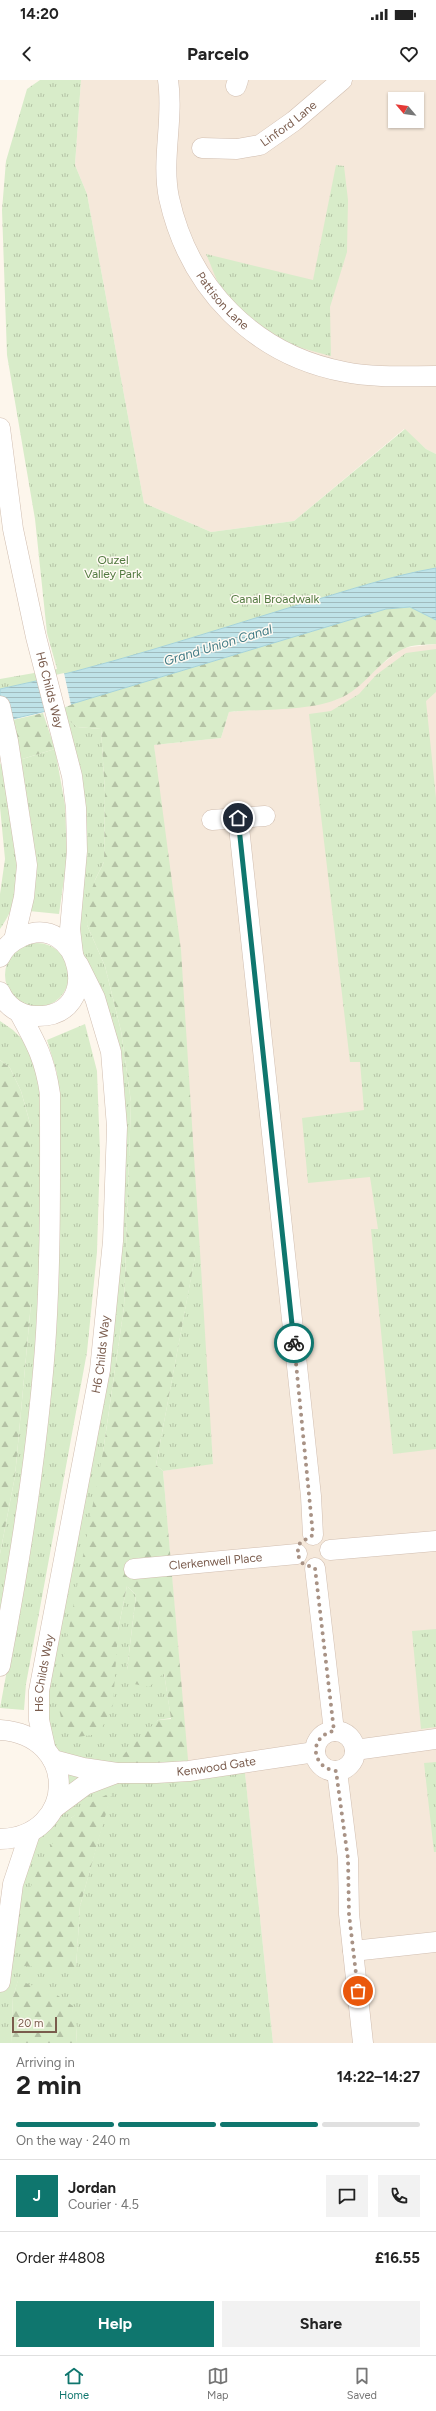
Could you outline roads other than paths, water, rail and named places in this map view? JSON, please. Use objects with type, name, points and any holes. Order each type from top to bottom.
[{"type":"street","name":"Pattison Lane","points":[[168,80],[166,147],[169,197],[186,252],[206,287],[234,317],[263,339],[304,361],[345,372],[389,377],[436,376]]},
{"type":"street","name":"Linford Lane","points":[[202,148],[237,149],[260,145],[294,121],[342,80]]},
{"type":"street","name":"H6 Childs Way","points":[[0,428],[12,529],[36,636],[72,776],[76,808],[77,851],[70,929],[76,959],[95,998],[111,1052],[117,1127],[113,1241],[100,1370],[38,1691],[39,1720],[49,1753],[58,1774],[59,1792],[54,1808]]},
{"type":"street","points":[[0,706],[8,741],[27,865],[24,897],[4,952]]},
{"type":"street","points":[[212,820],[265,816]]},
{"type":"street","points":[[238,818],[310,1489],[313,1535]]},
{"type":"street","points":[[4,952],[27,935],[40,933],[53,936],[65,943],[76,959],[78,987],[64,1007],[43,1016],[31,1016],[7,1004]]},
{"type":"street","points":[[0,1666],[32,1482],[45,1349],[50,1249],[50,1094],[46,1069],[40,1050],[7,1004]]},
{"type":"street","points":[[313,1535],[326,1541],[330,1550],[328,1560],[324,1564],[315,1568],[303,1564],[297,1554],[300,1543],[313,1535]]},
{"type":"street","points":[[330,1550],[436,1541]]},
{"type":"street","name":"Clerkenwell Place","points":[[134,1569],[297,1554]]},
{"type":"street","points":[[315,1568],[334,1731]]},
{"type":"street","name":"Kenwood Gate","points":[[0,1730],[16,1731],[26,1735],[49,1753],[82,1768],[117,1773],[189,1771],[315,1752]]},
{"type":"street","points":[[334,1731],[340,1732],[350,1738],[355,1750],[354,1756],[348,1766],[336,1771],[324,1768],[315,1752],[318,1740],[328,1732],[334,1731]]},
{"type":"street","points":[[355,1750],[436,1740]]},
{"type":"street","points":[[336,1771],[348,1859],[349,1914],[363,2043]]},
{"type":"street","name":"Kenwood Gate","points":[[54,1808],[85,1785],[117,1773]]},
{"type":"street","points":[[0,1839],[14,1838],[30,1833],[44,1822],[54,1808]]},
{"type":"street","points":[[0,1982],[13,1884],[30,1833]]},
{"type":"street","points":[[353,1951],[436,1942]]},
{"type":"water","name":"Grand Union Canal","points":[[436,568],[436,620],[410,607],[386,609],[55,709],[0,722],[0,689],[38,681],[113,661],[401,575]]},
{"type":"park label","name":"Ouzel Valley Park","points":[[113,567]]},
{"type":"park label","name":"Canal Broadwalk","points":[[275,599]]}]
